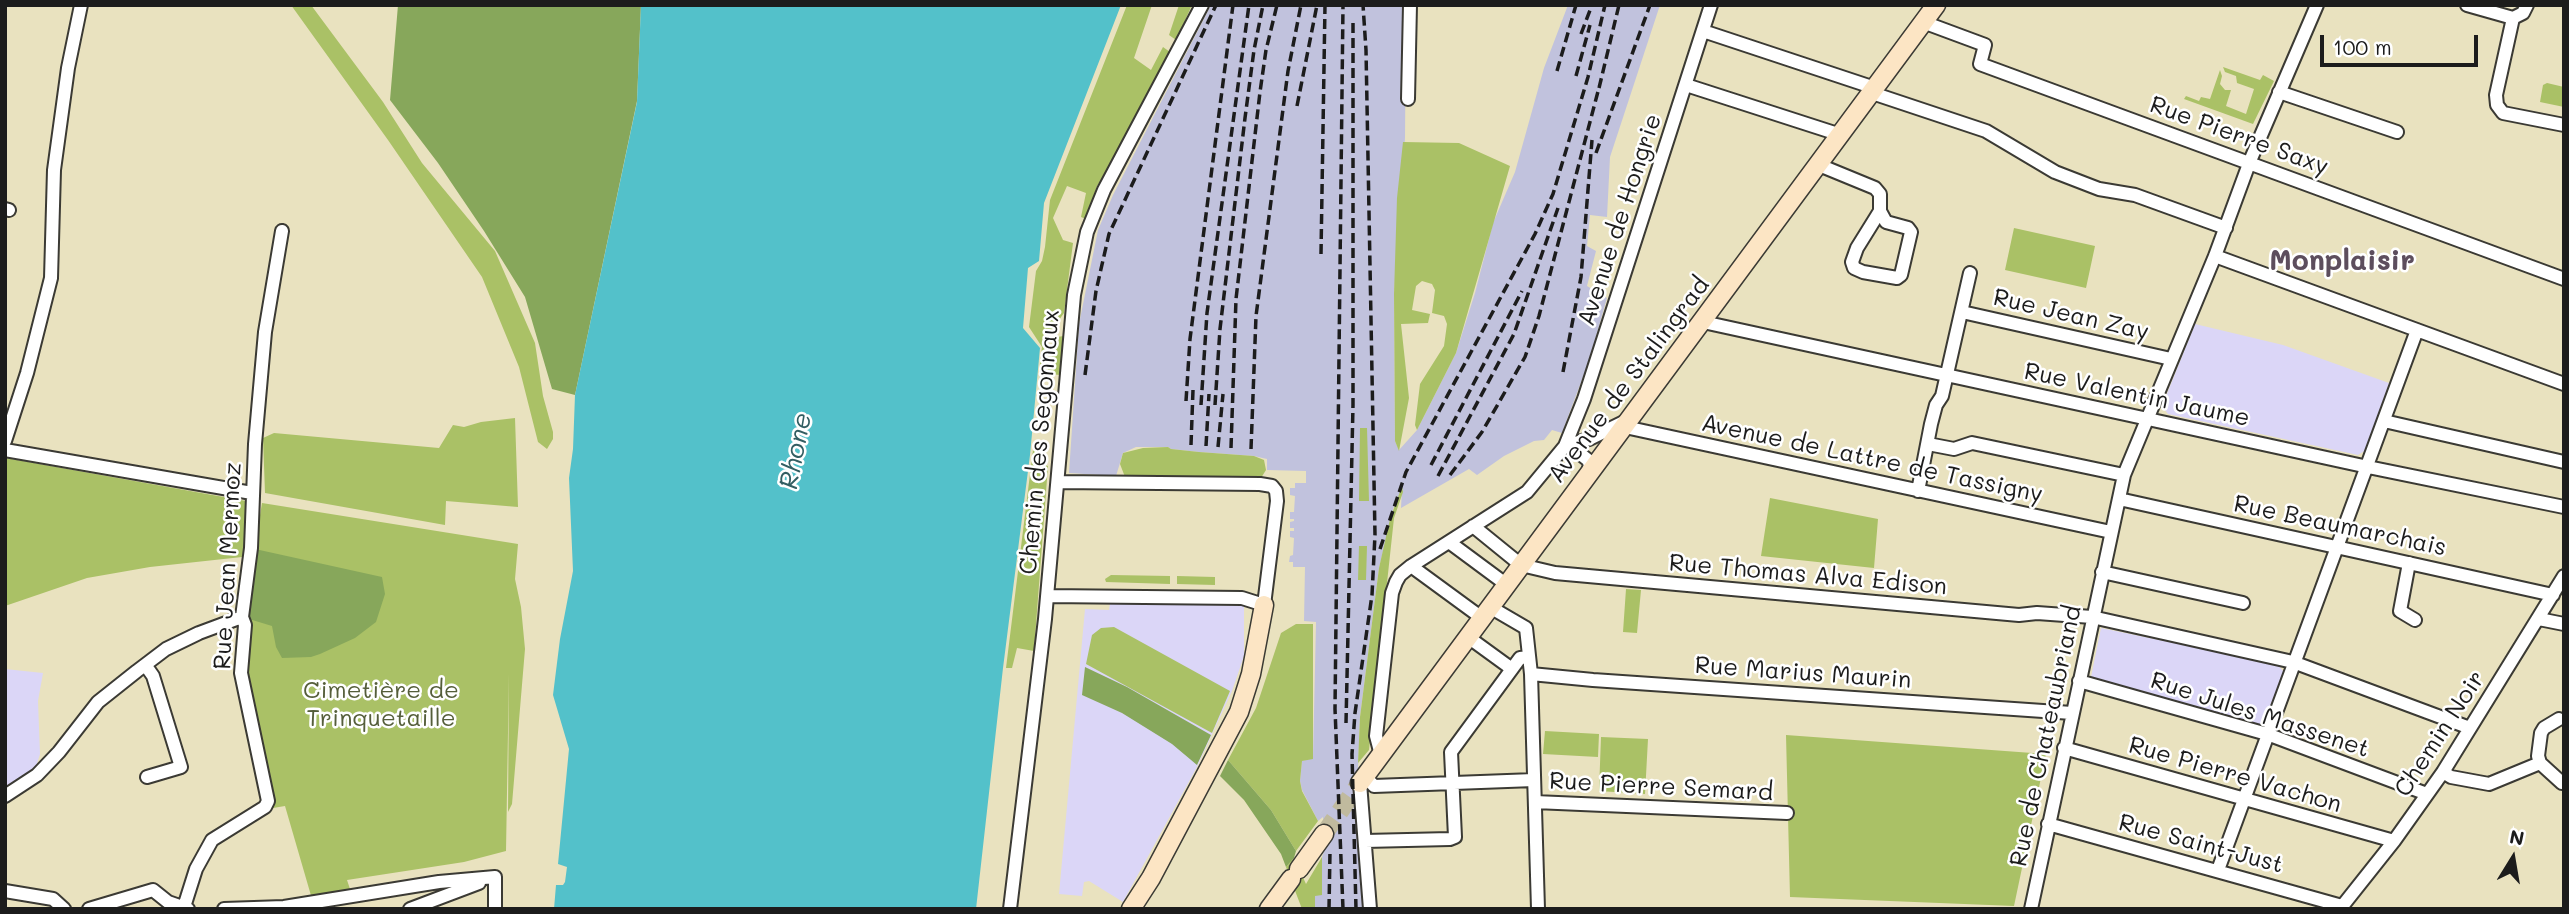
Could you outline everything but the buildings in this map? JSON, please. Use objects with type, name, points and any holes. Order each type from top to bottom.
[{"type":"main road","name":"Avenue de Stalingrad","points":[[1363,780],[1936,5]]},
{"type":"main road","points":[[1130,909],[1151,878],[1239,712],[1254,662],[1264,605]]},
{"type":"main road","points":[[1269,909],[1324,834]]},
{"type":"street","points":[[5,441],[27,373],[51,278],[54,170],[68,68],[81,5]]},
{"type":"street","name":"Chemin des Segonnaux","points":[[1010,909],[1047,596],[1074,295],[1087,232],[1104,190],[1202,5]]},
{"type":"street","points":[[1408,99],[1410,5]]},
{"type":"street","name":"Avenue de Hongrie","points":[[1381,755],[1377,736],[1392,593],[1400,575],[1411,566],[1527,492],[1565,446],[1584,399],[1711,5]]},
{"type":"street","name":"Rue de Chateaubriand","points":[[2031,909],[2124,475],[2215,256],[2250,161],[2317,5]]},
{"type":"street","points":[[2467,5],[2513,18],[2523,13],[2527,5]]},
{"type":"street","points":[[2513,18],[2496,95],[2497,105],[2502,113],[2564,125]]},
{"type":"street","name":"Rue Pierre Saxy","points":[[1923,22],[1985,45],[1980,64],[2250,161],[2564,279]]},
{"type":"street","points":[[1703,31],[1986,131],[2055,172],[2099,189],[2135,195],[2226,228]]},
{"type":"street","points":[[1686,85],[1840,135]]},
{"type":"street","points":[[2279,92],[2397,132]]},
{"type":"street","points":[[1818,165],[1875,188],[1880,194],[1880,211],[1886,222],[1908,228],[1910,232],[1901,275],[1897,278],[1863,272],[1854,268],[1852,262],[1857,248],[1880,211]]},
{"type":"street","name":"Rue Jean Mermoz","points":[[186,908],[196,869],[212,840],[265,807],[268,802],[241,673],[245,625],[242,617],[251,548],[265,332],[282,231]]},
{"type":"street","points":[[2215,256],[2564,384]]},
{"type":"street","name":"Rue Jean Zay","points":[[1918,491],[1936,405],[1942,397],[1970,273]]},
{"type":"street","name":"Rue Jean Zay","points":[[1962,312],[2171,359]]},
{"type":"street","name":"Rue Valentin Jaume","points":[[1703,322],[2564,507]]},
{"type":"street","points":[[2218,870],[2417,330]]},
{"type":"street","points":[[2384,421],[2564,462]]},
{"type":"street","points":[[1565,446],[1628,423]]},
{"type":"street","name":"Avenue de Lattre de Tassigny","points":[[1628,423],[1918,491],[2111,532]]},
{"type":"street","points":[[1928,444],[1954,449],[1972,443],[2124,475]]},
{"type":"street","points":[[1565,446],[1588,460],[1590,465],[1586,478]]},
{"type":"street","points":[[5,450],[253,493]]},
{"type":"street","points":[[1047,596],[1242,598],[1264,605],[1278,501],[1272,486],[1260,484],[1058,482]]},
{"type":"street","name":"Rue Beaumarchais","points":[[2119,499],[2553,595]]},
{"type":"street","points":[[1473,526],[1521,565]]},
{"type":"street","points":[[1449,542],[1507,585]]},
{"type":"street","points":[[2409,563],[2400,611],[2415,620]]},
{"type":"street","name":"Rue Thomas Alva Edison","points":[[1521,565],[1555,573],[1844,600],[2019,615],[2036,613],[2092,617],[2294,662],[2470,728]]},
{"type":"street","points":[[1411,566],[1486,612],[1526,628],[1531,674],[1538,909]]},
{"type":"street","points":[[2102,572],[2243,603]]},
{"type":"street","name":"Chemin Noir","points":[[2341,907],[2394,841],[2443,772],[2564,576]]},
{"type":"street","points":[[5,796],[37,775],[59,752],[98,702],[166,649],[199,632],[242,617]]},
{"type":"street","points":[[2539,619],[2564,624]]},
{"type":"street","points":[[1468,637],[1512,669]]},
{"type":"street","points":[[1364,841],[1450,839],[1455,836],[1451,752],[1520,658],[1529,657]]},
{"type":"street","points":[[146,666],[153,676],[181,766],[147,777]]},
{"type":"street","name":"Rue Marius Maurin","points":[[1531,674],[2072,713]]},
{"type":"street","name":"Rue Jules Massenet","points":[[2079,681],[2267,734],[2427,794]]},
{"type":"street","points":[[2559,719],[2544,728],[2541,733],[2538,757],[2540,763],[2562,783]]},
{"type":"street","name":"Rue Pierre Vachon","points":[[2064,748],[2394,841]]},
{"type":"street","points":[[2443,772],[2451,777],[2489,784],[2540,763]]},
{"type":"street","points":[[1370,909],[1364,841],[1363,780],[1374,786],[1534,780]]},
{"type":"street","name":"Rue Pierre Semard","points":[[1535,802],[1787,814]]},
{"type":"street","name":"Rue Saint-Just","points":[[2048,824],[2341,907]]},
{"type":"street","points":[[225,909],[284,906],[439,882],[495,877]]},
{"type":"street","points":[[410,909],[495,877]]},
{"type":"street","points":[[495,877],[495,909]]},
{"type":"street","points":[[89,909],[153,890],[168,905],[186,908]]},
{"type":"street","points":[[5,891],[52,899],[64,909]]},
{"type":"shaded area","points":[[1211,5],[1406,5],[1405,138],[1394,294],[1395,441],[1399,450],[1417,430],[1456,353],[1493,223],[1515,172],[1544,68],[1568,5],[1660,5],[1610,157],[1607,217],[1590,215],[1587,246],[1596,251],[1587,286],[1607,298],[1589,361],[1562,433],[1552,430],[1544,440],[1534,441],[1504,456],[1477,475],[1469,469],[1401,508],[1402,488],[1394,506],[1379,568],[1360,717],[1357,798],[1363,909],[1315,909],[1315,895],[1322,895],[1322,857],[1325,849],[1323,817],[1318,821],[1300,781],[1302,761],[1313,758],[1316,622],[1304,621],[1305,567],[1293,567],[1293,562],[1289,562],[1290,556],[1293,555],[1294,538],[1290,537],[1290,531],[1294,531],[1294,528],[1290,528],[1290,522],[1294,519],[1290,519],[1290,512],[1294,512],[1295,496],[1290,495],[1290,488],[1295,488],[1295,483],[1306,483],[1306,471],[1267,470],[1267,459],[1254,456],[1168,447],[1136,447],[1123,453],[1116,476],[1069,473],[1079,324],[1098,230],[1113,195]]},
{"type":"shaded area","points":[[2195,324],[2283,345],[2389,383],[2366,450],[2358,455],[2168,414],[2162,406]]},
{"type":"shaded area","points":[[1110,603],[1244,605],[1244,656],[1232,691],[1197,767],[1123,902],[1089,881],[1084,882],[1082,896],[1059,894],[1085,609],[1109,610]]},
{"type":"shaded area","points":[[2101,628],[2277,664],[2284,672],[2262,726],[2091,677]]},
{"type":"shaded area","points":[[5,669],[43,673],[38,701],[40,754],[34,773],[9,788],[5,781]]},
{"type":"green space","points":[[291,5],[311,5],[383,102],[422,163],[495,251],[535,343],[543,396],[553,432],[553,439],[547,449],[538,442],[519,367],[482,277]]},
{"type":"green space","points":[[398,5],[641,5],[637,101],[575,395],[552,389],[525,297],[438,163],[390,100]]},
{"type":"green space","points":[[1127,5],[1152,5],[1134,58],[1151,70],[1163,47],[1170,52],[1113,162],[1097,186],[1086,219],[1081,217],[1086,193],[1067,186],[1053,218],[1063,240],[1073,243],[1064,313],[1048,335],[1043,365],[1040,364],[1042,347],[1029,327],[1036,271],[1042,261],[1045,247],[1050,200]]},
{"type":"green space","points":[[1179,5],[1192,5],[1176,40],[1169,35]]},
{"type":"green space","points":[[2223,67],[2260,80],[2263,75],[2274,81],[2253,124],[2184,99],[2186,96],[2199,101],[2201,97],[2210,99],[2220,70],[2220,84],[2225,90],[2231,90],[2226,106],[2246,114],[2254,89],[2237,83],[2236,76],[2225,72]]},
{"type":"green space","points":[[2547,83],[2564,87],[2564,107],[2540,102],[2543,85]]},
{"type":"green space","points":[[1403,142],[1459,143],[1510,166],[1456,353],[1417,430],[1415,425],[1420,384],[1444,346],[1447,324],[1444,316],[1432,313],[1435,290],[1432,284],[1422,281],[1416,286],[1412,310],[1430,314],[1428,323],[1401,324],[1409,398],[1399,451],[1395,441],[1394,294],[1397,198]]},
{"type":"green space","points":[[2014,228],[2095,246],[2086,288],[2005,270]]},
{"type":"green space","points":[[1064,336],[1061,375],[1047,374],[1057,337]]},
{"type":"green space","points":[[515,418],[518,507],[446,501],[445,525],[265,493],[263,438],[274,433],[439,448],[453,425],[464,427]]},
{"type":"green space","points":[[1360,428],[1367,428],[1369,501],[1359,501]]},
{"type":"green space","points":[[1039,446],[1048,449],[1041,464],[1048,466],[1034,651],[1017,648],[1012,668],[1006,668],[1033,450]]},
{"type":"green space","points":[[1168,447],[1254,456],[1264,460],[1266,470],[1261,478],[1125,477],[1120,464],[1123,453],[1143,448]]},
{"type":"green space","name":"Cimetière de Trinquetaille","points":[[6,458],[246,501],[248,514],[260,515],[262,503],[518,544],[515,579],[525,649],[512,804],[508,812],[509,673],[506,851],[464,862],[347,880],[351,892],[312,899],[285,806],[273,808],[244,672],[257,543],[245,543],[242,557],[150,567],[87,578],[5,606]]},
{"type":"green space","points":[[1402,486],[1403,492],[1394,518],[1369,750],[1358,763],[1360,717],[1379,568],[1390,519]]},
{"type":"green space","points":[[1770,498],[1878,519],[1874,568],[1761,556]]},
{"type":"green space","points":[[1359,546],[1367,546],[1366,580],[1358,580]]},
{"type":"green space","points":[[255,549],[382,577],[385,594],[376,622],[355,638],[320,654],[282,658],[276,647],[272,626],[249,619]]},
{"type":"green space","points":[[1111,575],[1170,576],[1170,584],[1106,582],[1105,579]]},
{"type":"green space","points":[[1177,576],[1215,577],[1215,585],[1177,584]]},
{"type":"green space","points":[[1626,589],[1641,590],[1637,633],[1623,632]]},
{"type":"green space","points":[[1296,624],[1313,624],[1313,759],[1302,761],[1300,781],[1302,791],[1318,821],[1296,851],[1271,810],[1228,760],[1256,708],[1281,633]]},
{"type":"green space","points":[[1114,627],[1230,691],[1212,733],[1086,664],[1092,635],[1101,628]]},
{"type":"green space","points":[[1085,667],[1127,687],[1211,735],[1197,765],[1172,744],[1122,713],[1082,695]]},
{"type":"green space","points":[[1545,731],[1599,734],[1598,757],[1543,754]]},
{"type":"green space","points":[[1786,735],[2046,754],[2014,906],[1790,897]]},
{"type":"green space","points":[[1601,737],[1648,739],[1645,794],[1599,791]]},
{"type":"green space","points":[[1228,760],[1271,810],[1296,851],[1286,867],[1281,854],[1244,800],[1220,776]]},
{"type":"green space","points":[[1322,857],[1322,895],[1315,896],[1315,909],[1302,909],[1286,867],[1294,858],[1306,884]]},
{"type":"water","name":"Rhone","points":[[641,5],[1121,5],[1044,203],[1039,261],[1028,268],[1023,328],[1040,348],[1030,455],[976,909],[554,909],[556,885],[563,885],[565,882],[567,867],[558,864],[569,749],[553,695],[573,571],[569,478],[575,395],[637,102]]},
{"type":"tunnel","points":[[1324,834],[1360,783]]},
{"type":"railway","points":[[1085,375],[1096,291],[1109,234],[1216,5]]},
{"type":"railway","points":[[1186,401],[1190,339],[1233,5]]},
{"type":"railway","points":[[1201,405],[1207,313],[1249,5]]},
{"type":"railway","points":[[1215,405],[1220,329],[1245,118],[1263,5]]},
{"type":"railway","points":[[1231,448],[1236,299],[1260,92],[1266,50],[1277,5]]},
{"type":"railway","points":[[1251,449],[1256,316],[1288,71],[1301,5]]},
{"type":"railway","points":[[1297,106],[1317,5]]},
{"type":"railway","points":[[1321,254],[1325,5]]},
{"type":"railway","points":[[1343,5],[1335,709],[1343,909]]},
{"type":"railway","points":[[1356,909],[1352,754],[1355,713],[1372,595],[1375,535],[1363,5]]},
{"type":"railway","points":[[1557,71],[1576,5]]},
{"type":"railway","points":[[1581,34],[1592,5]]},
{"type":"railway","points":[[1380,549],[1406,472],[1535,234],[1553,194],[1588,77],[1605,5]]},
{"type":"railway","points":[[1599,88],[1619,5]]},
{"type":"railway","points":[[1596,153],[1650,5]]},
{"type":"railway","points":[[1346,723],[1353,405],[1353,23]]},
{"type":"railway","points":[[1576,76],[1590,25]]},
{"type":"railway","points":[[1450,475],[1482,432],[1525,357],[1539,316],[1601,80]]},
{"type":"railway","points":[[1563,372],[1581,277],[1592,140]]},
{"type":"railway","points":[[1438,476],[1514,334],[1558,208]]},
{"type":"railway","points":[[1431,465],[1522,291]]},
{"type":"railway","points":[[1191,445],[1193,390]]},
{"type":"railway","points":[[1206,446],[1209,394]]},
{"type":"railway","points":[[1218,447],[1223,394]]},
{"type":"railway","points":[[1329,909],[1330,851]]},
{"type":"district","name":"Monplaisir","points":[[2342,261]]}]
